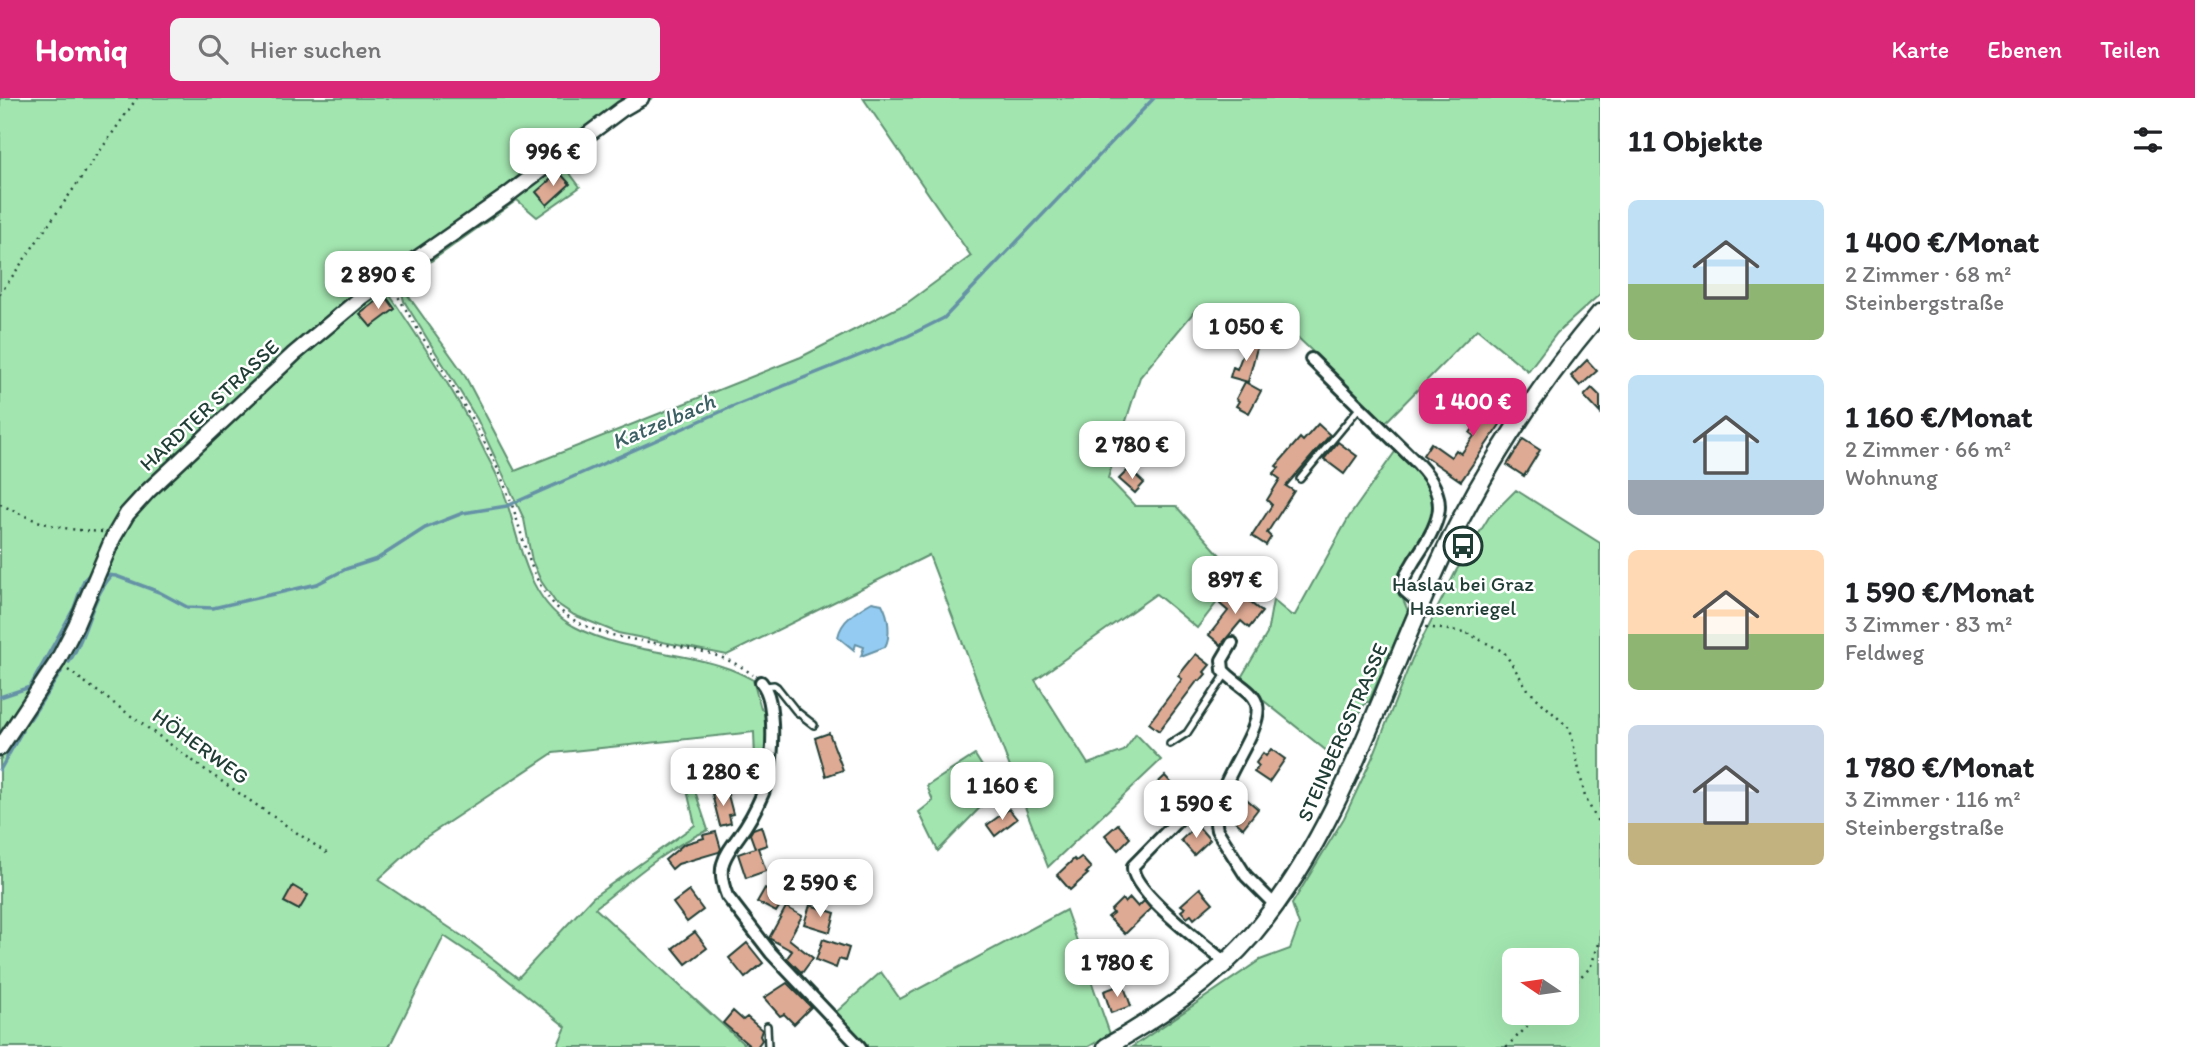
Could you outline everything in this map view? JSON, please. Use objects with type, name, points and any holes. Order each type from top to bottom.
[{"type":"main road","name":"STEINBERGSTRASSE","points":[[1106,1047],[1158,1016],[1225,962],[1251,936],[1275,905],[1330,816],[1354,766],[1450,539],[1490,464],[1549,375],[1600,313]]},
{"type":"street","name":"HARDTER STRASSE","points":[[0,748],[57,662],[116,533],[127,514],[148,491],[293,354],[387,279],[641,98]]},
{"type":"street","points":[[1311,359],[1429,476],[1438,492],[1440,504],[1437,517],[1404,580],[1405,591],[1421,605]]},
{"type":"street","points":[[1233,643],[1222,660],[1222,665],[1226,674],[1255,700],[1257,713],[1217,806],[1215,822],[1217,830],[1246,876],[1275,905]]},
{"type":"street","points":[[763,684],[771,707],[770,771],[762,794],[739,837],[725,854],[722,873],[724,888],[727,896],[771,953],[860,1047]]},
{"type":"street","points":[[1181,817],[1133,866],[1134,877],[1170,917],[1225,962]]},
{"type":"lane","points":[[1300,478],[1360,407]]},
{"type":"lane","points":[[1170,744],[1187,733],[1226,674]]},
{"type":"lane","points":[[763,684],[777,687],[796,711],[814,725]]},
{"type":"lane","points":[[767,1026],[768,1047]]},
{"type":"path","points":[[0,295],[137,98]]},
{"type":"path","points":[[387,279],[481,436],[512,506],[529,562],[543,591],[554,606],[597,630],[723,658],[763,684]]},
{"type":"path","points":[[0,504],[35,522],[63,529],[116,533]]},
{"type":"path","points":[[1413,625],[1465,632],[1504,652],[1530,691],[1570,729],[1585,797],[1600,826]]},
{"type":"path","name":"HÖHERWEG","points":[[57,662],[211,774],[328,854]]},
{"type":"path","points":[[1579,978],[1590,968],[1600,941]]},
{"type":"path","points":[[1506,1047],[1528,1026]]},
{"type":"green space","points":[[0,98],[627,98],[518,181],[389,269],[300,342],[136,496],[77,618],[0,741]]},
{"type":"green space","points":[[644,98],[652,98],[594,137],[563,164],[580,187],[537,217],[517,200],[413,274],[407,294],[464,374],[515,471],[801,357],[907,303],[971,256],[863,98],[1600,98],[1600,294],[1557,333],[1528,371],[1477,329],[1378,430],[1315,368],[1312,351],[1288,328],[1252,312],[1198,307],[1140,377],[1108,478],[1135,506],[1176,506],[1238,575],[1197,628],[1156,594],[1035,680],[1088,764],[1124,751],[1136,734],[1161,760],[1048,867],[929,555],[727,655],[618,633],[574,615],[556,603],[541,581],[532,561],[524,519],[477,419],[404,301],[400,285],[405,272]]},
{"type":"green space","points":[[385,288],[439,370],[476,434],[501,486],[520,548],[535,585],[558,616],[575,627],[611,641],[705,661],[753,680],[761,709],[769,713],[765,764],[691,779],[708,830],[663,855],[595,908],[747,1047],[557,1047],[566,1027],[499,973],[444,936],[389,1047],[0,1047],[0,760],[53,678],[134,514],[300,355]],"holes":[[[754,732],[755,759],[684,777],[695,825],[593,897],[518,978],[471,942],[378,880],[423,839],[553,753]]]},
{"type":"green space","points":[[1397,449],[1428,481],[1434,492],[1435,505],[1427,532],[1399,582],[1399,590],[1408,611],[1369,702],[1366,702],[1333,756],[1239,681],[1267,634],[1273,600],[1291,615],[1295,615],[1349,517]]},
{"type":"green space","points":[[1516,490],[1600,543],[1600,1047],[1132,1047],[1260,960],[1290,949],[1299,925],[1292,904],[1344,818],[1374,754],[1412,659],[1456,571],[1489,517]]},
{"type":"green space","points":[[975,755],[997,790],[938,851],[919,812],[933,801],[927,786]]},
{"type":"green space","points":[[1066,910],[1110,1034],[1088,1047],[865,1047],[834,1014],[881,972],[900,999]]},
{"type":"water","points":[[872,602],[882,604],[886,614],[888,637],[885,647],[861,656],[864,647],[856,644],[854,650],[838,637],[846,621]]},
{"type":"building","points":[[559,172],[570,184],[547,205],[536,192]]},
{"type":"building","points":[[385,295],[395,309],[371,327],[360,314]]},
{"type":"building","points":[[1248,341],[1258,344],[1248,382],[1230,377],[1233,367],[1237,369]]},
{"type":"building","points":[[1587,360],[1597,371],[1580,386],[1571,376]]},
{"type":"building","points":[[1505,381],[1514,390],[1498,406],[1508,413],[1461,481],[1423,455],[1431,443],[1451,457],[1456,450],[1461,454],[1474,436],[1470,433],[1493,399],[1490,396]]},
{"type":"building","points":[[1245,382],[1261,391],[1249,413],[1236,406],[1239,401],[1236,399]]},
{"type":"building","points":[[1592,388],[1600,396],[1600,413],[1584,396]]},
{"type":"building","points":[[1318,424],[1330,435],[1286,486],[1294,491],[1267,533],[1271,537],[1266,545],[1252,536],[1272,505],[1267,500],[1280,479],[1273,474],[1279,468],[1276,466],[1300,438],[1303,441]]},
{"type":"building","points":[[1523,439],[1540,450],[1524,476],[1507,465]]},
{"type":"building","points":[[1338,442],[1357,456],[1344,474],[1324,459]]},
{"type":"building","points":[[1129,469],[1144,483],[1135,493],[1119,479]]},
{"type":"building","points":[[1232,588],[1262,612],[1249,628],[1241,621],[1221,645],[1209,635],[1228,611],[1220,604]]},
{"type":"building","points":[[1196,654],[1210,665],[1204,672],[1206,674],[1198,680],[1159,731],[1149,723],[1182,679],[1178,676]]},
{"type":"building","points":[[829,733],[843,770],[826,776],[815,738]]},
{"type":"building","points":[[1271,749],[1285,759],[1269,782],[1254,772],[1263,753],[1266,756]]},
{"type":"building","points":[[1165,776],[1195,809],[1189,815],[1184,810],[1176,811],[1168,802],[1163,806],[1149,791]]},
{"type":"building","points":[[727,791],[733,814],[729,815],[731,823],[720,826],[712,794]]},
{"type":"building","points":[[1243,796],[1258,809],[1243,828],[1228,815]]},
{"type":"building","points":[[1009,809],[1017,819],[995,836],[987,825]]},
{"type":"building","points":[[1118,824],[1130,838],[1118,850],[1105,835]]},
{"type":"building","points":[[1197,825],[1210,840],[1194,855],[1181,840]]},
{"type":"building","points":[[761,826],[767,845],[758,848],[766,871],[746,878],[738,854],[755,848],[750,834],[753,829]]},
{"type":"building","points":[[716,832],[721,849],[719,852],[678,864],[672,869],[665,860],[684,844]]},
{"type":"building","points":[[1081,857],[1091,868],[1070,890],[1057,875],[1074,859],[1076,861]]},
{"type":"building","points":[[293,886],[308,895],[299,910],[284,902]]},
{"type":"building","points":[[765,888],[784,899],[776,912],[757,902]]},
{"type":"building","points":[[1200,888],[1213,903],[1194,919],[1191,915],[1187,918],[1181,911],[1185,908],[1181,905]]},
{"type":"building","points":[[689,891],[703,910],[687,922],[673,903]]},
{"type":"building","points":[[1130,898],[1138,907],[1144,901],[1151,909],[1125,934],[1108,917],[1122,899],[1125,903]]},
{"type":"building","points":[[810,905],[835,913],[830,932],[804,924]]},
{"type":"building","points":[[786,907],[802,916],[789,939],[813,958],[802,973],[787,958],[792,951],[769,938]]},
{"type":"building","points":[[695,932],[707,948],[686,964],[673,948]]},
{"type":"building","points":[[823,939],[849,948],[845,961],[839,959],[836,968],[816,960]]},
{"type":"building","points":[[747,943],[763,963],[745,978],[729,958]]},
{"type":"building","points":[[787,983],[811,1007],[794,1024],[784,1014],[780,1016],[764,998]]},
{"type":"building","points":[[1123,984],[1131,1006],[1111,1013],[1104,991]]},
{"type":"building","points":[[733,1011],[743,1020],[747,1017],[762,1030],[762,1040],[757,1047],[751,1047],[723,1023]]},
{"type":"waterway","name":"Katzelbach","points":[[107,575],[159,592],[187,607],[213,608],[317,584],[346,569],[377,559],[425,528],[463,513],[507,506],[736,405],[908,336],[944,318],[1154,98]]},
{"type":"waterway","name":"Katzelbach","points":[[0,697],[30,687],[74,608],[84,580],[90,574]]},
{"type":"waterway","points":[[69,662],[98,596],[111,576]]},
{"type":"waterway","points":[[30,719],[61,672]]},
{"type":"waterway","points":[[0,770],[22,731]]},
{"type":"place","name":"Haslau bei Graz Hasenriegel","points":[[1463,546]]}]
